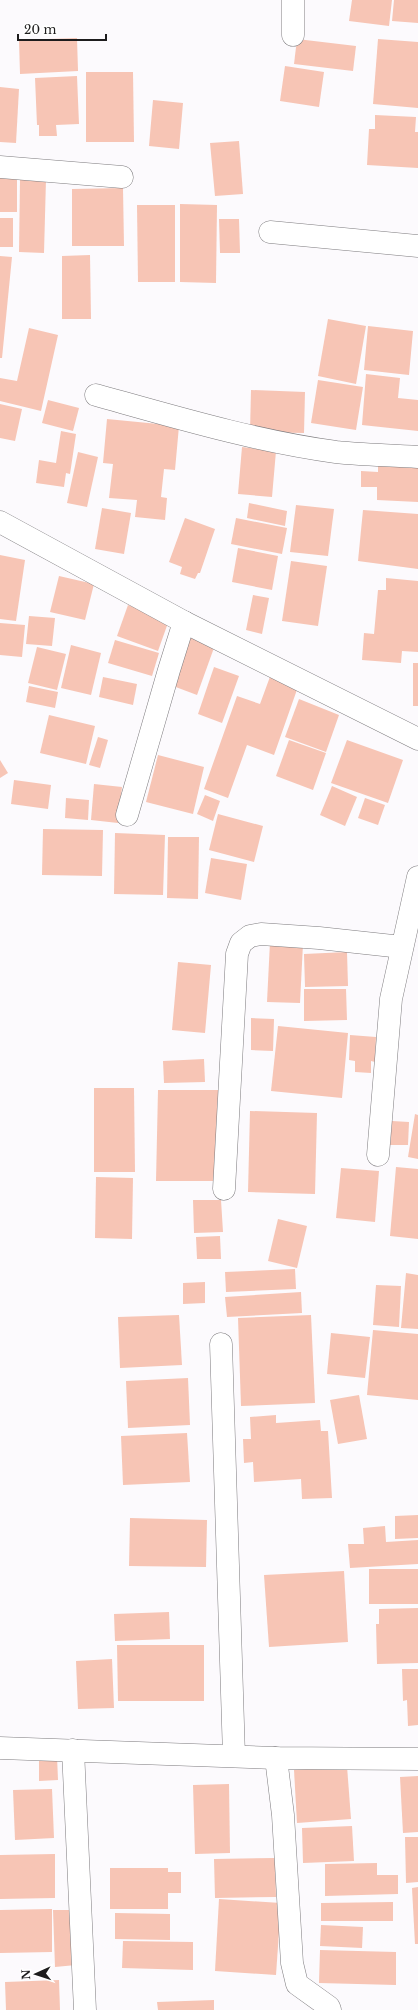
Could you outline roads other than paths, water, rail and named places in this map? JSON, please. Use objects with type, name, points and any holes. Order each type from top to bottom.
[{"type":"street","points":[[293,0],[293,35]]},
{"type":"street","points":[[0,167],[122,177]]},
{"type":"street","points":[[270,232],[418,246]]},
{"type":"street","points":[[96,395],[172,416],[272,440],[337,452],[418,457]]},
{"type":"street","points":[[0,522],[184,622],[418,739]]},
{"type":"street","points":[[128,815],[184,622]]},
{"type":"street","points":[[378,1155],[391,998],[418,877]]},
{"type":"street","points":[[224,1189],[237,954],[241,943],[250,936],[261,934],[319,938],[402,947]]},
{"type":"street","points":[[221,1344],[234,1756]]},
{"type":"street","points":[[0,1748],[276,1758],[418,1758]]},
{"type":"street","points":[[74,1750],[85,2010]]},
{"type":"street","points":[[276,1758],[283,1815],[292,1963],[297,1984],[329,2007],[330,2010]]}]
